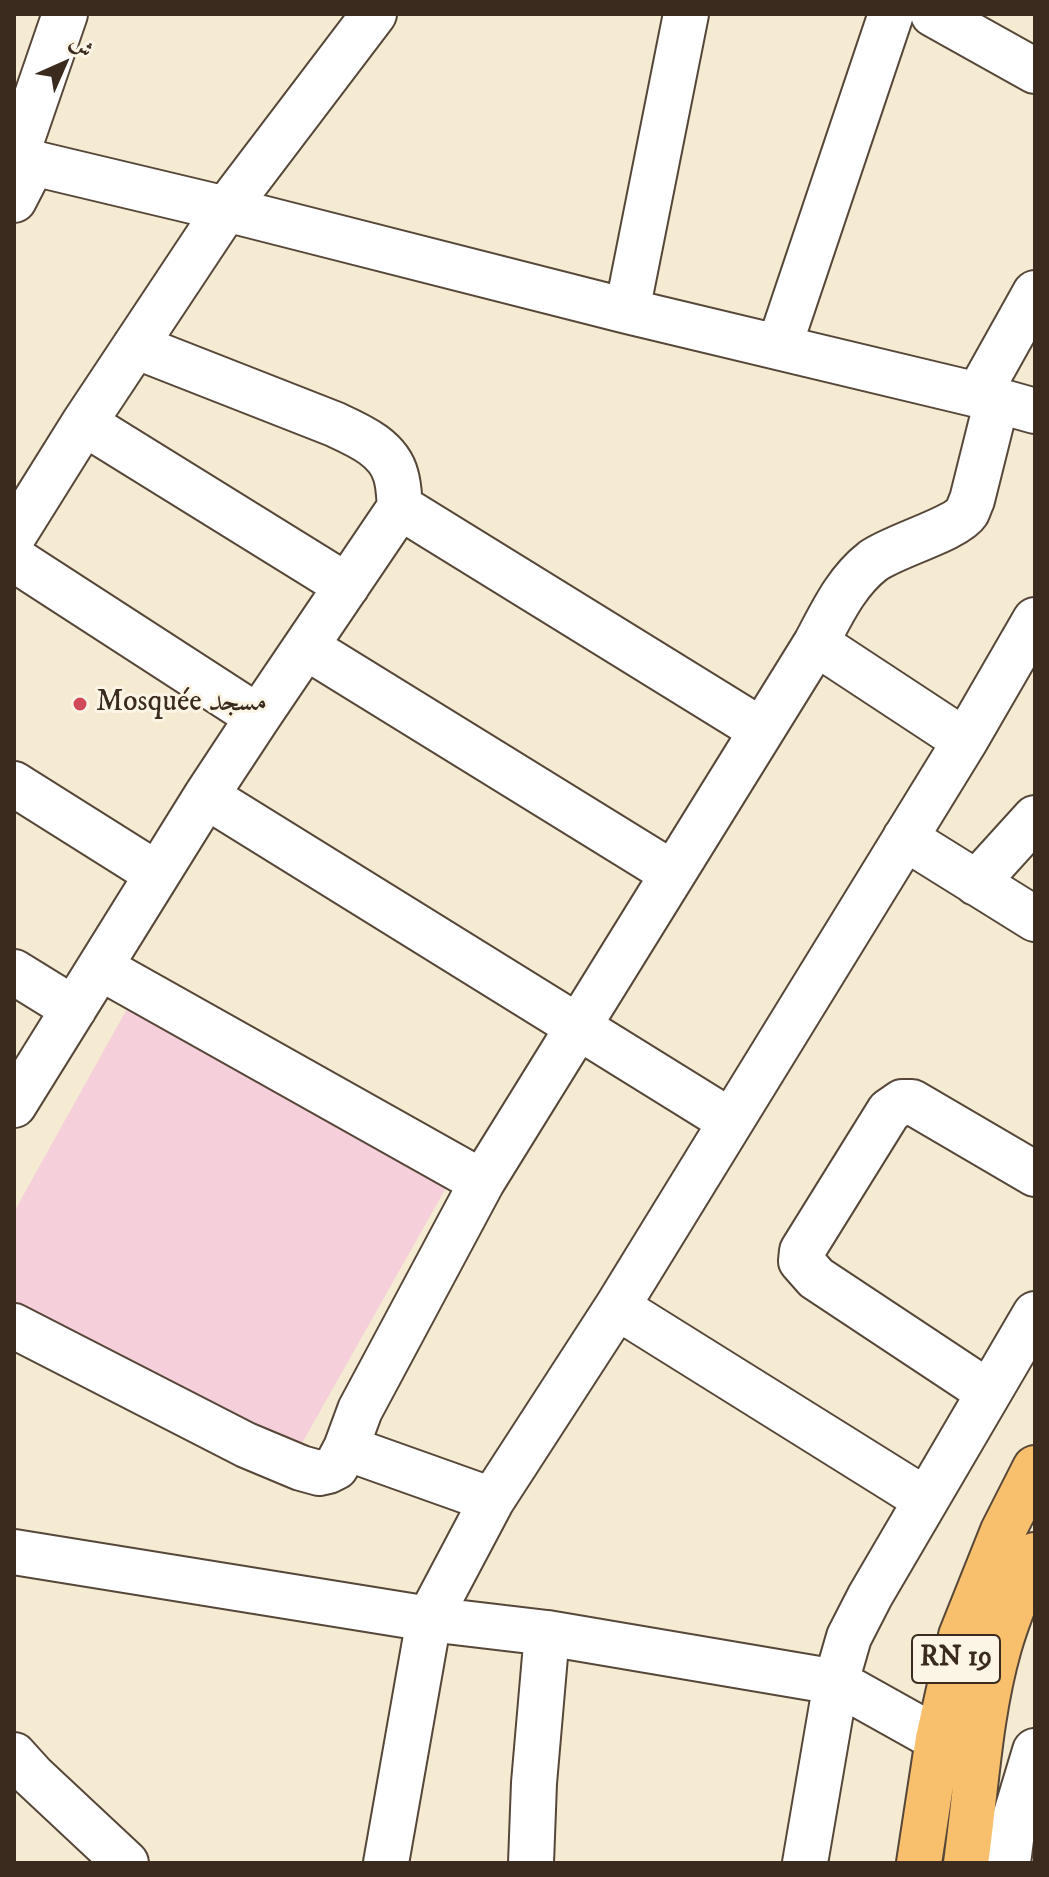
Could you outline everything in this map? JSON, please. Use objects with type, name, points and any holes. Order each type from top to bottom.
[{"type":"highway","name":"RN 19","points":[[919,1863],[938,1739],[961,1636],[1003,1531],[1035,1468]]},
{"type":"highway","name":"RN 19","points":[[966,1863],[986,1703],[998,1649],[1017,1593],[1035,1555]]},
{"type":"street","points":[[65,14],[21,156],[627,311],[1003,402]]},
{"type":"street","points":[[14,535],[226,209],[374,14]]},
{"type":"street","points":[[627,311],[686,14]]},
{"type":"street","points":[[779,347],[891,14]]},
{"type":"street","points":[[933,14],[1035,71]]},
{"type":"street","points":[[14,1326],[246,1445],[319,1473],[336,1467],[360,1410],[482,1182],[816,643],[845,590],[876,559],[967,513],[1035,293]]},
{"type":"street","points":[[14,1105],[206,796],[400,507],[396,476],[390,460],[361,437],[135,346]]},
{"type":"street","points":[[84,423],[347,586]]},
{"type":"street","points":[[400,507],[761,730]]},
{"type":"street","points":[[14,559],[258,717]]},
{"type":"street","points":[[386,1863],[429,1619],[492,1500],[617,1307],[965,741],[1035,620]]},
{"type":"street","points":[[816,643],[965,741]]},
{"type":"street","points":[[306,647],[672,873]]},
{"type":"street","points":[[14,784],[157,874]]},
{"type":"street","points":[[206,796],[730,1121]]},
{"type":"street","points":[[976,883],[1035,818]]},
{"type":"street","points":[[905,838],[1035,919]]},
{"type":"street","points":[[101,968],[482,1182]]},
{"type":"street","points":[[14,972],[74,1009]]},
{"type":"street","points":[[988,1392],[816,1278],[801,1261],[802,1251],[889,1111],[902,1102],[912,1102],[1035,1174]]},
{"type":"street","points":[[617,1307],[926,1500]]},
{"type":"street","points":[[805,1863],[836,1682],[849,1637],[1035,1314]]},
{"type":"street","points":[[346,1448],[492,1500]]},
{"type":"street","points":[[14,1552],[429,1619],[547,1633],[836,1682],[938,1739]]},
{"type":"street","points":[[531,1863],[534,1783],[547,1633]]},
{"type":"street","points":[[1008,1863],[1013,1824],[1035,1751]]},
{"type":"street","points":[[14,1755],[126,1863]]},
{"type":"shaded area","points":[[128,1007],[447,1186],[292,1461],[14,1304],[14,1212]]},
{"type":"place","name":"Mosquée مسجد","points":[[80,704]]}]
